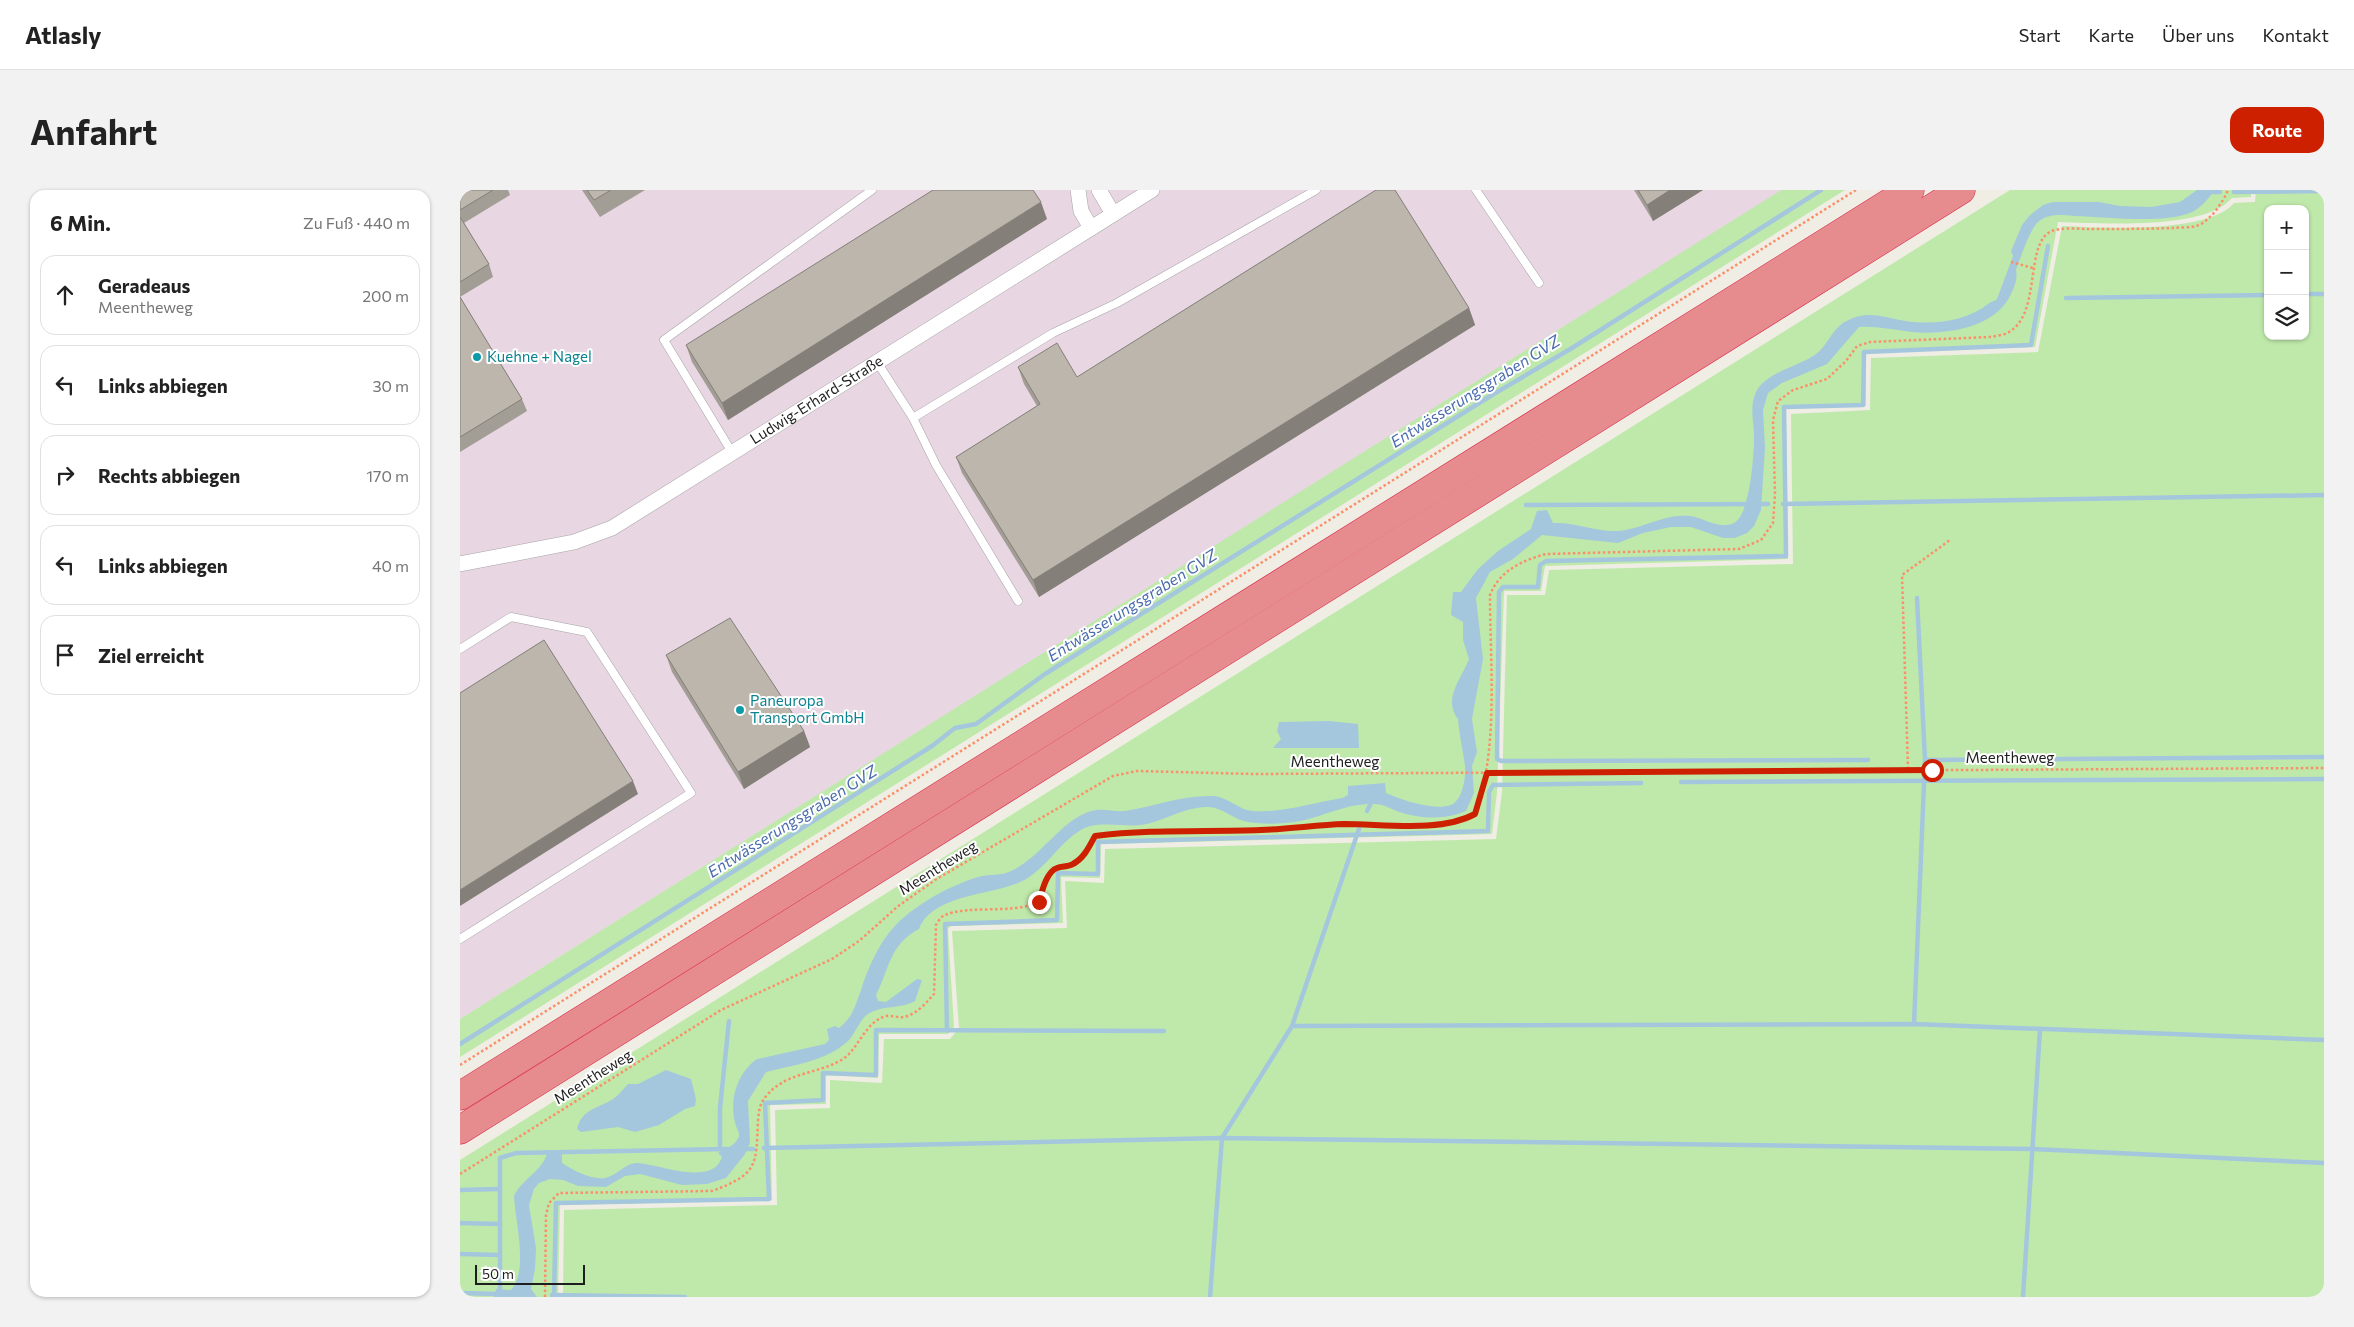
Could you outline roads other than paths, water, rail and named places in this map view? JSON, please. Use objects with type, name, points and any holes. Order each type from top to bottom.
[{"type":"highway","points":[[460,1096],[1910,190]]},
{"type":"highway","points":[[460,1130],[1961,190]]},
{"type":"street","points":[[1078,190],[1081,212],[1092,228]]},
{"type":"street","points":[[1099,190],[1113,214]]},
{"type":"street","name":"Ludwig-Erhard-Straße","points":[[460,564],[574,542],[612,528],[1152,190]]},
{"type":"lane","points":[[733,454],[664,340],[872,190]]},
{"type":"lane","points":[[913,418],[1053,333],[1117,303],[1316,190]]},
{"type":"lane","points":[[1476,190],[1538,283]]},
{"type":"lane","points":[[877,362],[913,418],[936,465],[1018,601]]},
{"type":"lane","points":[[460,649],[511,617],[587,632],[691,793],[460,939]]},
{"type":"water","points":[[2197,190],[2215,190],[2197,209],[2178,216],[2133,219],[2060,215],[2042,219],[2035,226],[2025,244],[2010,296],[2003,307],[1993,316],[1968,327],[1939,332],[1925,333],[1859,327],[1827,364],[1782,383],[1768,393],[1763,410],[1765,448],[1761,510],[1754,526],[1747,533],[1735,538],[1723,538],[1691,527],[1671,527],[1643,533],[1618,543],[1542,535],[1513,559],[1490,572],[1476,598],[1483,659],[1472,719],[1477,752],[1472,766],[1474,793],[1466,811],[1450,816],[1424,817],[1399,812],[1381,805],[1365,804],[1343,808],[1305,820],[1272,824],[1243,821],[1212,807],[1206,807],[1188,810],[1141,825],[1095,825],[1081,830],[1027,878],[1018,883],[963,898],[936,909],[926,918],[919,929],[902,942],[892,958],[876,995],[878,1001],[886,1002],[917,979],[922,980],[915,1001],[904,1005],[879,1009],[868,1014],[862,1019],[848,1041],[840,1048],[820,1058],[766,1072],[748,1101],[750,1142],[745,1154],[726,1178],[707,1184],[682,1185],[640,1174],[625,1176],[606,1187],[578,1186],[563,1180],[550,1179],[539,1183],[534,1189],[529,1205],[536,1248],[535,1269],[531,1289],[537,1297],[494,1297],[496,1289],[511,1290],[519,1271],[520,1245],[514,1196],[522,1184],[542,1164],[548,1150],[562,1151],[562,1163],[582,1174],[599,1178],[609,1177],[628,1165],[636,1163],[696,1173],[707,1171],[716,1166],[722,1157],[718,1153],[734,1144],[739,1136],[734,1117],[734,1098],[739,1080],[750,1065],[757,1059],[825,1044],[829,1040],[827,1029],[835,1026],[839,1028],[851,1015],[877,951],[888,934],[902,919],[928,900],[958,884],[978,877],[1007,873],[1022,865],[1078,817],[1093,811],[1125,811],[1202,796],[1219,797],[1247,810],[1275,811],[1342,798],[1348,795],[1348,786],[1385,783],[1386,793],[1400,799],[1427,806],[1451,805],[1461,793],[1465,770],[1458,719],[1452,704],[1455,689],[1469,659],[1463,640],[1463,622],[1451,615],[1453,592],[1461,592],[1478,569],[1498,551],[1531,529],[1537,511],[1547,510],[1553,523],[1609,531],[1627,530],[1662,519],[1680,516],[1695,517],[1723,525],[1734,523],[1744,509],[1750,484],[1754,446],[1752,409],[1756,392],[1767,379],[1816,354],[1843,323],[1866,315],[1927,323],[1948,321],[1969,315],[1995,301],[2013,256],[2011,251],[2022,225],[2030,215],[2043,205],[2053,202],[2099,202],[2120,206],[2151,207],[2180,202]]},
{"type":"water","points":[[1329,721],[1358,724],[1359,748],[1273,748],[1281,739],[1277,731],[1279,722]]},
{"type":"water","points":[[666,1070],[691,1079],[696,1099],[695,1106],[685,1109],[659,1125],[635,1132],[618,1127],[581,1132],[577,1129],[579,1122],[587,1113],[613,1099],[628,1084],[638,1084]]},
{"type":"waterway","name":"Entwässerungsgraben GVZ","points":[[460,1044],[932,746],[955,728],[976,724],[1045,674],[1492,395],[1572,348],[1821,190]]},
{"type":"waterway","points":[[2234,192],[2324,191]]},
{"type":"waterway","points":[[2209,192],[2220,192]]},
{"type":"waterway","points":[[1868,760],[1501,761],[1497,759],[1499,592],[1503,587],[1538,587],[1540,565],[1546,561],[1786,556],[1784,407],[1863,405],[1864,352],[2031,345],[2048,246]]},
{"type":"waterway","points":[[2309,294],[2324,294]]},
{"type":"waterway","points":[[2066,298],[2264,295]]},
{"type":"waterway","points":[[1783,504],[2324,495]]},
{"type":"waterway","points":[[1526,505],[1768,504]]},
{"type":"waterway","points":[[1914,1024],[1925,760],[1917,598]]},
{"type":"waterway","points":[[1925,760],[2324,757]]},
{"type":"waterway","points":[[1681,782],[2324,779]]},
{"type":"waterway","points":[[947,1030],[945,924],[1057,920],[1058,873],[1098,874],[1098,842],[1488,831],[1489,792],[1493,785],[1641,783]]},
{"type":"waterway","points":[[1367,811],[1373,799]]},
{"type":"waterway","points":[[1210,1297],[1222,1138],[1292,1026],[1359,829]]},
{"type":"waterway","points":[[720,1149],[720,1108],[729,1021]]},
{"type":"waterway","points":[[1292,1026],[1914,1024],[2324,1040]]},
{"type":"waterway","points":[[2023,1297],[2040,1029]]},
{"type":"waterway","points":[[554,1297],[556,1203],[769,1199],[765,1103],[823,1100],[823,1073],[876,1075],[876,1030],[1164,1031]]},
{"type":"waterway","points":[[764,1148],[1222,1138],[2033,1149],[2324,1163]]},
{"type":"waterway","points":[[500,1294],[500,1158],[516,1153],[727,1149]]},
{"type":"waterway","points":[[742,1149],[753,1149]]},
{"type":"waterway","points":[[460,1190],[500,1189]]},
{"type":"waterway","points":[[460,1223],[500,1224]]},
{"type":"waterway","points":[[460,1254],[500,1255]]},
{"type":"waterway","points":[[460,1293],[499,1294]]},
{"type":"waterway","points":[[552,1295],[685,1297]]},
{"type":"place","name":"Kuehne + Nagel","points":[[477,357]]},
{"type":"place","name":"Paneuropa Transport GmbH","points":[[740,710]]}]
